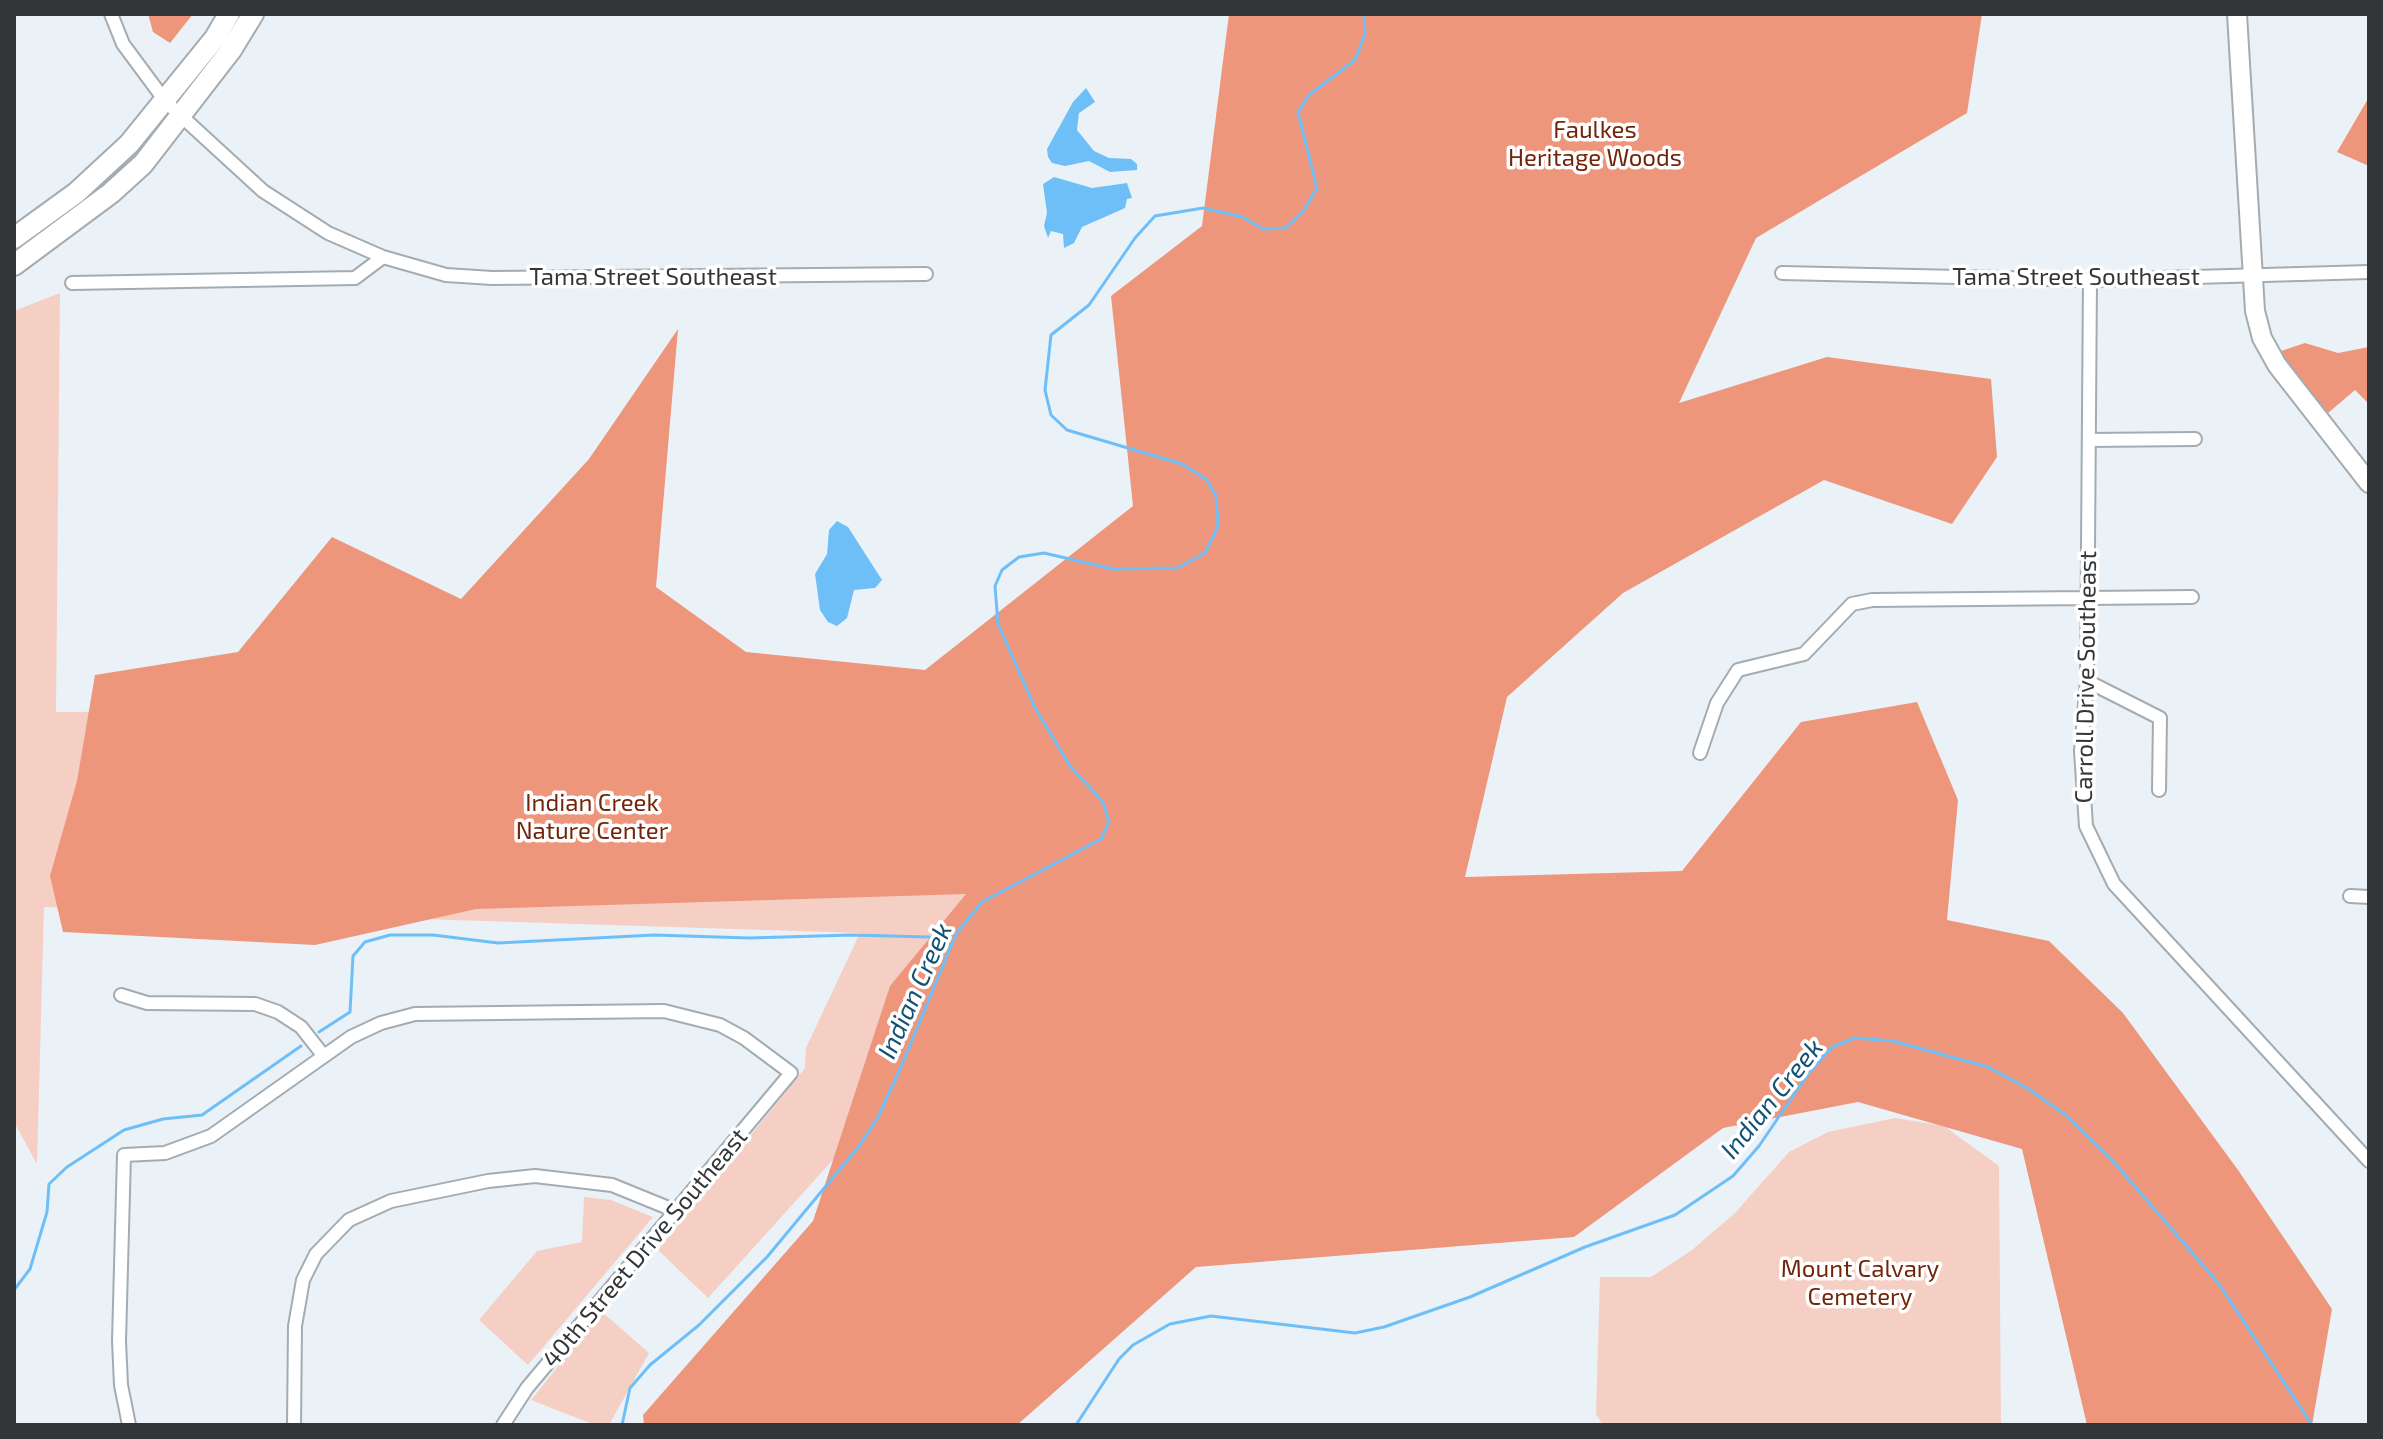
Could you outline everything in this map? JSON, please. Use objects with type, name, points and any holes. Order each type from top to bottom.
[{"type":"highway","points":[[14,238],[99,173],[166,102],[229,14]]},
{"type":"highway","points":[[14,265],[111,193],[143,164],[181,117],[253,14]]},
{"type":"main road","points":[[2237,14],[2255,311],[2267,348],[2369,483]]},
{"type":"street","name":"Tama Street Southeast","points":[[111,14],[123,44],[166,102],[263,191],[328,233],[383,257],[446,275],[492,278],[926,274]]},
{"type":"street","points":[[72,283],[355,278],[383,257]]},
{"type":"street","name":"Tama Street Southeast","points":[[1782,273],[2090,280],[2369,272]]},
{"type":"street","name":"Carroll Drive Southeast","points":[[2090,280],[2087,681],[2081,751],[2086,823],[2114,884],[2369,1161]]},
{"type":"street","points":[[2089,440],[2195,439]]},
{"type":"street","points":[[1700,753],[1717,703],[1738,670],[1804,654],[1852,604],[1872,600],[2192,597]]},
{"type":"street","points":[[2087,681],[2160,718],[2159,790]]},
{"type":"street","points":[[2350,896],[2369,897]]},
{"type":"street","points":[[121,995],[147,1003],[255,1004],[278,1012],[301,1027],[323,1055],[211,1136],[165,1153],[124,1155],[119,1341],[121,1385],[129,1425]]},
{"type":"street","name":"40th Street Drive Southeast","points":[[323,1055],[381,1023],[415,1014],[664,1011],[720,1025],[756,1046],[791,1073],[527,1388],[503,1425]]},
{"type":"street","points":[[294,1425],[295,1326],[303,1280],[316,1254],[349,1220],[391,1201],[488,1181],[535,1176],[612,1185],[676,1211]]},
{"type":"green space","points":[[148,14],[193,14],[170,43],[153,32]]},
{"type":"green space","name":"Faulkes Heritage Woods","points":[[1229,14],[1982,14],[1967,113],[1756,238],[1679,403],[1827,357],[1991,379],[1997,457],[1952,524],[1824,480],[1623,593],[1507,697],[1465,877],[1682,871],[1801,722],[1917,702],[1958,800],[1947,920],[2049,941],[2123,1013],[2238,1170],[2332,1309],[2312,1425],[2087,1425],[2022,1149],[1858,1102],[1723,1128],[1574,1237],[1196,1267],[1017,1425],[644,1425],[643,1415],[813,1221],[890,986],[966,894],[476,909],[315,945],[63,932],[50,876],[77,781],[95,675],[238,652],[332,537],[461,599],[589,459],[678,329],[656,587],[746,652],[925,670],[1133,506],[1111,296],[1202,226]]},
{"type":"green space","points":[[2369,97],[2369,166],[2337,152]]},
{"type":"green space","name":"Indian Creek Nature Center","points":[[60,293],[56,712],[681,708],[1084,746],[869,1120],[708,1298],[658,1250],[805,1068],[806,1048],[860,933],[44,907],[37,1164],[14,1122],[14,311]]},
{"type":"green space","points":[[2305,343],[2338,353],[2369,347],[2369,404],[2355,390],[2328,413],[2278,352]]},
{"type":"green space","name":"Mount Calvary Cemetery","points":[[1895,1118],[1944,1126],[1999,1166],[2001,1425],[1603,1425],[1596,1414],[1600,1277],[1651,1277],[1692,1250],[1735,1213],[1789,1152],[1828,1132]]},
{"type":"green space","points":[[584,1197],[611,1200],[653,1217],[528,1365],[479,1320],[537,1251],[582,1242]]},
{"type":"green space","points":[[602,1312],[649,1353],[609,1425],[595,1425],[531,1400]]},
{"type":"water","points":[[1086,88],[1095,102],[1079,113],[1077,130],[1094,151],[1109,158],[1131,159],[1137,164],[1137,170],[1110,172],[1089,161],[1065,166],[1052,163],[1048,157],[1047,149],[1073,102]]},
{"type":"water","points":[[1054,177],[1092,188],[1127,183],[1132,198],[1127,199],[1125,208],[1082,227],[1074,243],[1064,248],[1063,234],[1051,231],[1048,238],[1044,226],[1047,213],[1043,184]]},
{"type":"water","points":[[837,521],[848,527],[882,580],[875,588],[854,590],[847,618],[837,626],[828,622],[820,610],[815,574],[827,554],[829,530]]},
{"type":"waterway","name":"Indian Creek","points":[[622,1425],[630,1388],[650,1365],[699,1325],[767,1257],[860,1145],[878,1117],[901,1067],[956,934],[982,902],[1101,839],[1109,822],[1103,802],[1070,766],[1035,708],[998,624],[995,586],[1002,570],[1019,557],[1044,553],[1113,569],[1177,568],[1205,553],[1218,526],[1216,496],[1206,479],[1182,464],[1067,430],[1051,415],[1045,390],[1051,335],[1089,305],[1135,238],[1155,216],[1203,208],[1243,217],[1263,229],[1285,228],[1302,213],[1317,188],[1298,112],[1309,95],[1355,60],[1365,34],[1364,14]]},
{"type":"waterway","points":[[319,1032],[350,1012],[353,956],[365,942],[390,935],[433,935],[498,943],[654,935],[749,938],[852,935],[929,937],[950,946]]},
{"type":"waterway","name":"Indian Creek","points":[[1076,1425],[1119,1359],[1133,1345],[1170,1324],[1211,1316],[1355,1333],[1384,1327],[1470,1297],[1585,1247],[1675,1215],[1733,1176],[1759,1146],[1808,1074],[1832,1047],[1855,1038],[1893,1041],[1988,1067],[2027,1088],[2067,1116],[2113,1161],[2219,1284],[2312,1425]]},
{"type":"waterway","points":[[14,1290],[30,1269],[47,1212],[49,1184],[67,1167],[124,1130],[163,1119],[202,1115],[301,1046]]}]
